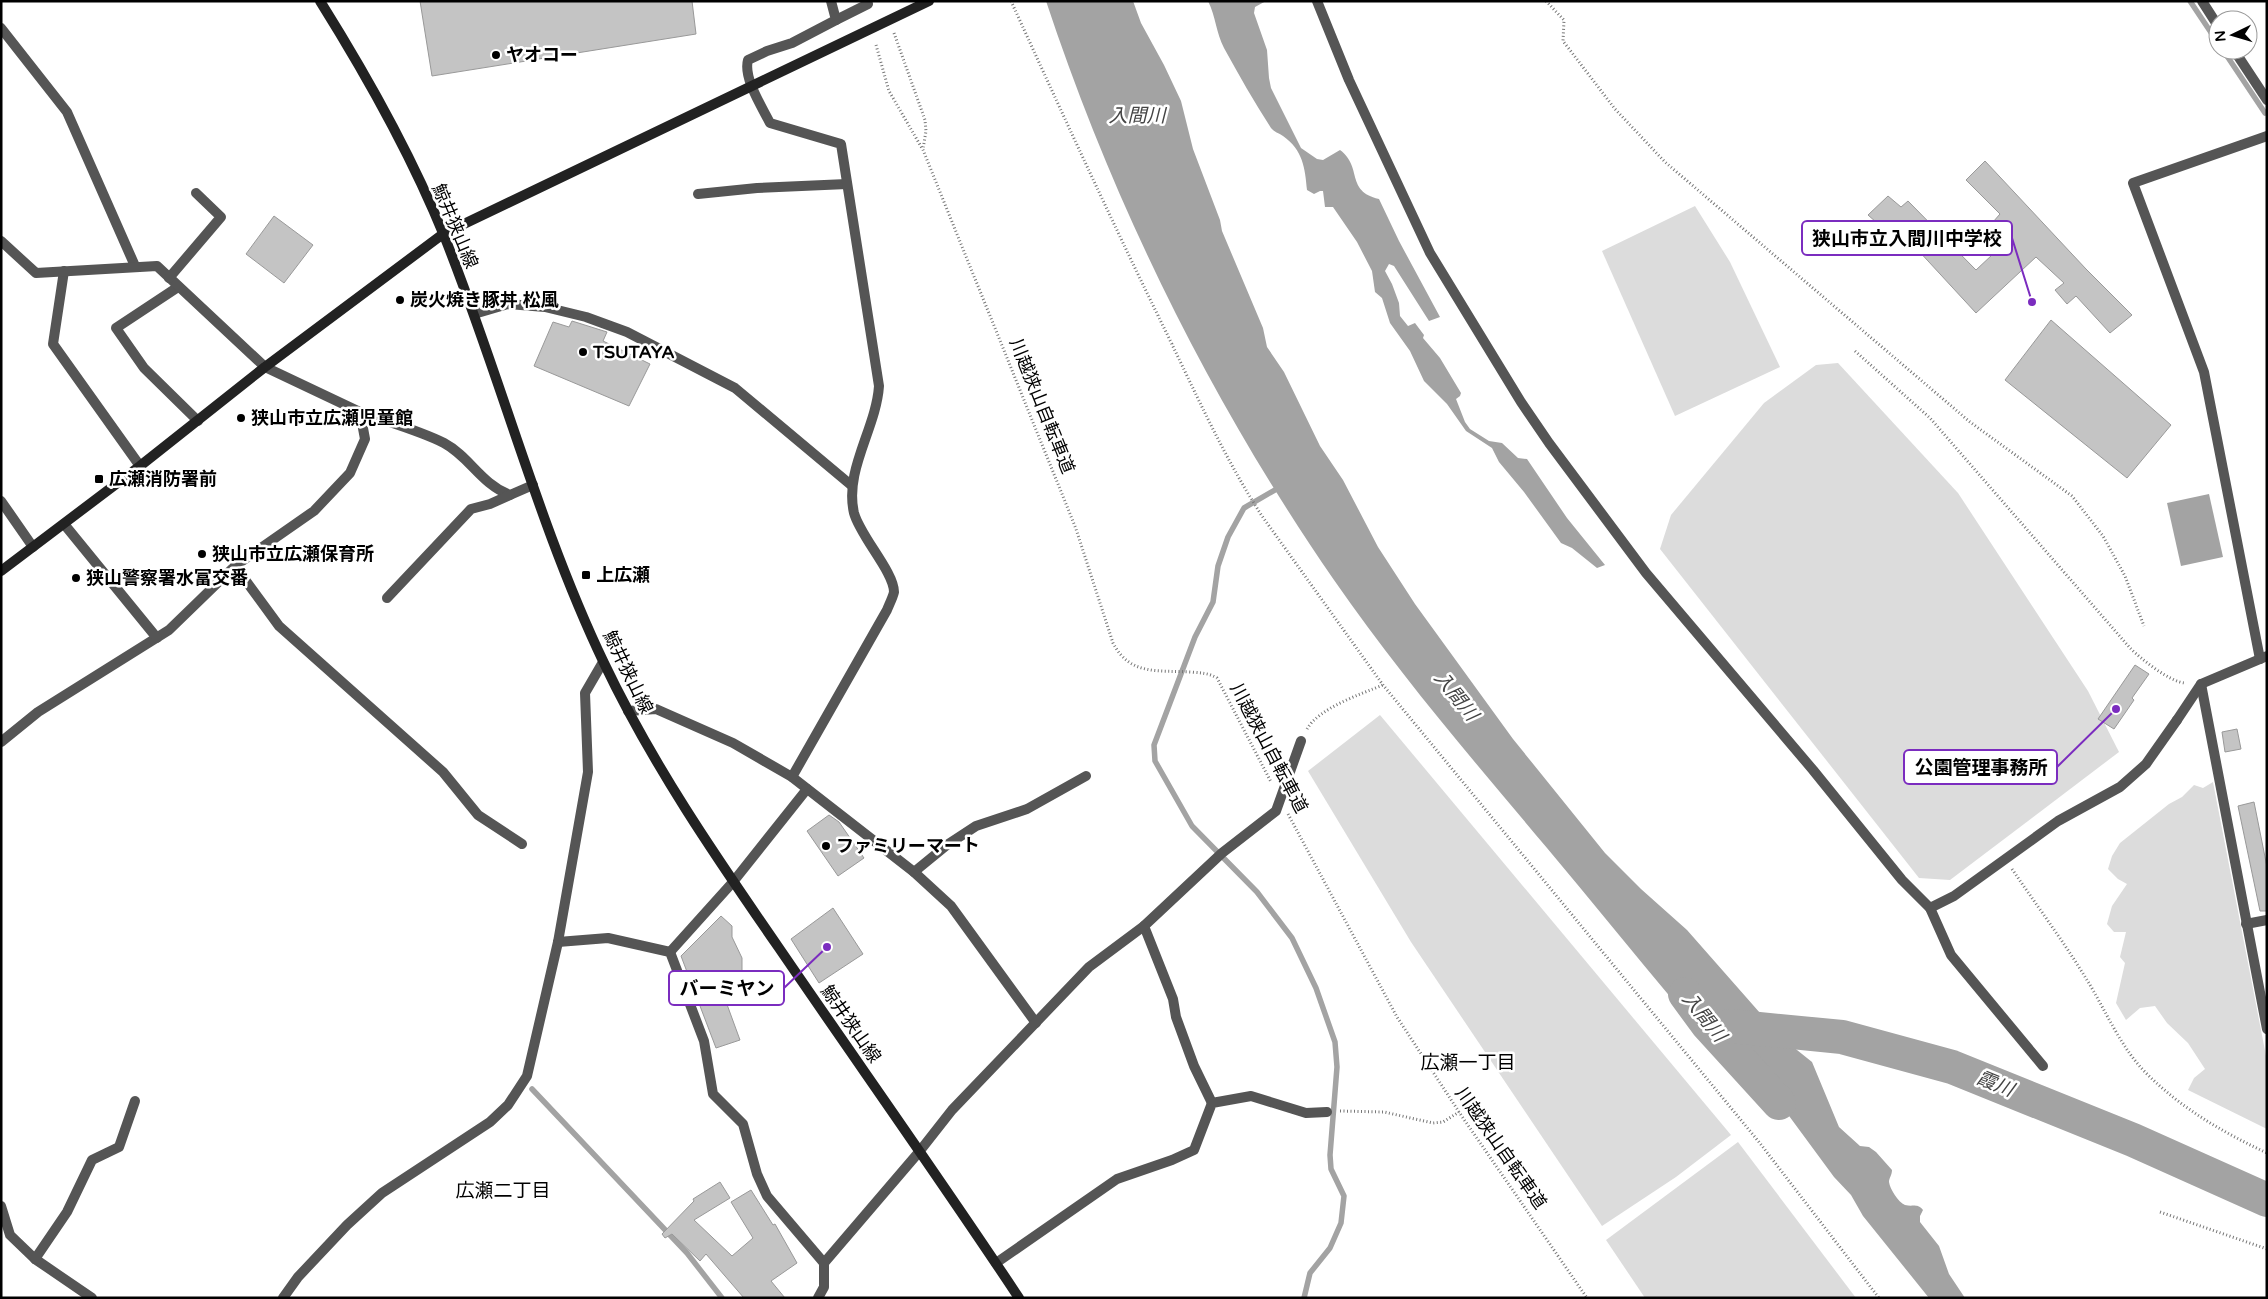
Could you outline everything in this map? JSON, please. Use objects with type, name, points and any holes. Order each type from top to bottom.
[{"type":"main road","name":"鯨井狭山線","points":[[320,1],[379,103],[410,162],[443,234],[474,314],[567,576],[603,662],[628,711],[661,770],[734,882],[1019,1298]]},
{"type":"main road","points":[[1,570],[140,466],[265,367],[443,234],[752,88],[929,1]]},
{"type":"street","points":[[831,1],[836,20]]},
{"type":"street","points":[[1317,1],[1349,80],[1430,253],[1521,402],[1582,489],[1646,573],[1813,770],[1902,880],[1930,908],[1951,955],[2043,1066]]},
{"type":"street","points":[[792,777],[887,610],[894,592],[889,577],[854,513],[851,485],[878,403],[878,386],[841,144],[770,123],[752,88],[746,65],[748,60],[767,51],[792,43],[868,4]]},
{"type":"street","points":[[1,28],[67,112],[135,266]]},
{"type":"street","points":[[2241,60],[2267,100]]},
{"type":"street","points":[[1930,908],[1954,896],[2058,821],[2120,787],[2146,764],[2201,684],[2263,657],[2204,372],[2133,183],[2266,140]]},
{"type":"street","points":[[698,194],[757,188],[847,184]]},
{"type":"street","points":[[169,278],[221,217],[196,193]]},
{"type":"street","points":[[1,240],[36,273],[156,266],[265,367],[360,412],[444,443],[494,489],[510,495]]},
{"type":"street","points":[[64,271],[53,344],[140,466]]},
{"type":"street","points":[[178,287],[116,328],[144,368],[198,421]]},
{"type":"street","points":[[474,314],[508,304],[545,308],[586,317],[627,332],[735,388],[851,485]]},
{"type":"street","points":[[1,742],[38,712],[169,630],[235,566],[314,511],[350,473],[365,439],[360,412]]},
{"type":"street","points":[[387,598],[471,509],[490,504],[534,485]]},
{"type":"street","points":[[1,501],[33,546]]},
{"type":"street","points":[[64,524],[157,638]]},
{"type":"street","points":[[235,566],[279,626],[443,772],[478,816],[522,844]]},
{"type":"street","points":[[283,1298],[298,1277],[347,1225],[382,1193],[490,1122],[508,1105],[527,1076],[558,942],[588,772],[585,693],[603,662]]},
{"type":"street","points":[[2201,684],[2267,1029]]},
{"type":"street","points":[[628,711],[656,708],[733,743],[792,777],[914,872],[951,906],[1036,1023]]},
{"type":"street","points":[[824,1262],[919,1152],[952,1110],[1089,967],[1144,926],[1220,855],[1276,811],[1301,741]]},
{"type":"street","points":[[914,872],[947,845],[976,826],[1028,809],[1086,776]]},
{"type":"street","points":[[670,952],[734,882],[807,789]]},
{"type":"street","points":[[2246,924],[2267,920]]},
{"type":"street","points":[[996,1263],[1118,1178],[1172,1160],[1194,1150],[1212,1103],[1194,1066],[1176,1018],[1173,999],[1144,926]]},
{"type":"street","points":[[558,942],[608,938],[670,952]]},
{"type":"street","points":[[670,952],[704,1041],[713,1094],[743,1124],[757,1174],[767,1196],[824,1262],[824,1287],[818,1298]]},
{"type":"street","points":[[1212,1103],[1250,1096],[1306,1113],[1327,1112]]},
{"type":"street","points":[[35,1259],[67,1212],[92,1160],[120,1147],[135,1101]]},
{"type":"street","points":[[1,1206],[10,1235],[35,1259],[92,1298]]},
{"type":"path","points":[[1011,1],[1148,296],[1246,492],[1262,516],[1383,685],[1747,1126],[1879,1298]]},
{"type":"path","points":[[1546,1],[1564,20],[1563,41],[1615,109],[1665,162],[1970,422],[2072,496],[2103,536],[2125,576],[2144,626]]},
{"type":"path","points":[[896,38],[925,120],[926,131],[923,150]]},
{"type":"path","name":"川越狭山自転車道","points":[[876,46],[889,91],[923,150],[1076,529],[1119,654],[1132,666],[1205,673],[1212,675],[1221,685],[1388,1003],[1459,1112],[1588,1298]]},
{"type":"path","points":[[1855,351],[1930,418],[2147,665],[2179,682],[2201,684]]},
{"type":"path","points":[[1301,741],[1311,722],[1345,700],[1383,685]]},
{"type":"path","points":[[2005,859],[2086,979],[2122,1040],[2145,1072],[2203,1120],[2267,1153]]},
{"type":"path","points":[[1327,1112],[1352,1110],[1384,1112],[1433,1122],[1443,1122],[1459,1112]]},
{"type":"path","points":[[2160,1212],[2267,1248]]},
{"type":"shaded area","points":[[1695,206],[1730,262],[1780,367],[1675,416],[1602,251]]},
{"type":"shaded area","points":[[1838,363],[1958,493],[2088,691],[2119,752],[1950,880],[1919,878],[1660,549],[1671,515],[1764,403],[1816,365]]},
{"type":"shaded area","points":[[1380,715],[1731,1135],[1676,1177],[1602,1226],[1411,942],[1308,771]]},
{"type":"shaded area","points":[[2213,782],[2267,1061],[2267,1129],[2188,1090],[2194,1078],[2205,1069],[2188,1043],[2167,1023],[2155,1006],[2140,1008],[2126,1020],[2116,1003],[2125,963],[2120,957],[2126,932],[2114,932],[2107,924],[2112,906],[2127,884],[2118,879],[2108,869],[2112,856],[2120,843],[2169,804],[2182,797],[2194,785],[2203,788]]},
{"type":"shaded area","points":[[1738,1142],[1856,1298],[1645,1298],[1606,1240]]},
{"type":"water","name":"入間川","points":[[1046,1],[1133,1],[1141,23],[1181,101],[1193,149],[1220,220],[1222,231],[1263,328],[1267,347],[1284,372],[1320,446],[1343,480],[1378,547],[1415,604],[1513,739],[1605,853],[1641,889],[1687,930],[1782,1038],[1812,1062],[1839,1127],[1860,1146],[1869,1147],[1876,1152],[1892,1170],[1889,1181],[1890,1185],[1900,1201],[1905,1205],[1917,1206],[1923,1210],[1920,1222],[1939,1246],[1949,1274],[1965,1298],[1929,1298],[1863,1216],[1851,1195],[1834,1177],[1781,1105],[1759,1083],[1729,1044],[1713,1030],[1690,1004],[1682,1001],[1677,1005],[1437,716],[1384,649],[1334,580],[1289,512],[1247,443],[1169,301],[1102,153]]},
{"type":"water","points":[[1208,1],[1266,1],[1255,7],[1254,13],[1267,50],[1271,88],[1301,148],[1317,159],[1323,160],[1340,150],[1347,157],[1362,190],[1379,199],[1399,241],[1440,317],[1429,321],[1394,266],[1389,264],[1385,271],[1399,303],[1400,316],[1408,326],[1415,323],[1424,335],[1423,338],[1440,358],[1461,393],[1456,399],[1465,422],[1470,429],[1489,441],[1502,443],[1518,458],[1527,459],[1567,518],[1605,565],[1597,568],[1572,548],[1561,543],[1524,492],[1499,462],[1492,448],[1466,431],[1447,404],[1424,381],[1410,351],[1390,323],[1382,298],[1375,292],[1372,271],[1357,242],[1333,207],[1325,207],[1323,191],[1314,194],[1307,190],[1304,167],[1299,153],[1290,141],[1271,128],[1253,98],[1221,42]]},
{"type":"water","points":[[2209,494],[2223,557],[2181,566],[2167,503]]},
{"type":"building","name":"ヤオコー","points":[[420,1],[692,1],[696,34],[432,76]]},
{"type":"building","points":[[1985,161],[2086,269],[2132,315],[2110,333],[2076,296],[2067,304],[2055,290],[2064,283],[2036,257],[1976,313],[1893,223],[1885,230],[1868,215],[1888,196],[1901,207],[1908,201],[1976,270],[2009,239],[1993,222],[2000,214],[1966,180]]},
{"type":"building","points":[[274,216],[313,245],[284,283],[246,254]]},
{"type":"building","points":[[2051,320],[2171,425],[2127,478],[2005,380]]},
{"type":"building","name":"TSUTAYA","points":[[572,321],[607,332],[603,341],[650,364],[629,406],[534,366],[553,322],[569,327]]},
{"type":"building","points":[[2135,665],[2149,674],[2114,729],[2098,719]]},
{"type":"building","points":[[2237,729],[2241,749],[2225,752],[2222,732]]},
{"type":"building","points":[[2254,802],[2267,867],[2267,911],[2260,911],[2238,806]]},
{"type":"building","points":[[829,815],[839,822],[864,858],[838,876],[807,831]]},
{"type":"building","points":[[833,908],[863,954],[819,983],[791,939]]},
{"type":"building","points":[[721,916],[732,926],[732,937],[742,958],[742,973],[738,984],[725,999],[740,1040],[716,1048],[681,956]]},
{"type":"building","points":[[720,1182],[730,1198],[694,1220],[732,1256],[753,1238],[731,1202],[751,1190],[773,1225],[775,1224],[797,1263],[771,1281],[785,1298],[744,1298],[706,1254],[700,1261],[672,1234],[665,1238],[662,1234],[694,1201],[693,1199]]},
{"type":"waterway","points":[[2190,1],[2208,28]]},
{"type":"waterway","points":[[2230,60],[2265,113]]},
{"type":"waterway","points":[[1280,487],[1244,508],[1228,537],[1218,566],[1213,602],[1195,637],[1154,745],[1155,761],[1192,826],[1257,892],[1292,938],[1316,988],[1335,1042],[1337,1067],[1330,1155],[1331,1169],[1344,1196],[1341,1223],[1330,1248],[1310,1273],[1304,1298]]},
{"type":"waterway","name":"入間川","points":[[1685,994],[1707,1024],[1779,1103]]},
{"type":"waterway","name":"霞川","points":[[1729,1026],[1842,1037],[1952,1067],[2133,1140],[2267,1200]]},
{"type":"waterway","points":[[532,1089],[687,1253],[722,1298]]},
{"type":"place","name":"ヤオコー","points":[[496,55]]},
{"type":"place","name":"炭火焼き豚丼 松風","points":[[400,300]]},
{"type":"place","name":"狭山市立入間川中学校","points":[[2032,302]]},
{"type":"place","name":"TSUTAYA","points":[[583,352]]},
{"type":"place","name":"狭山市立広瀬児童館","points":[[241,418]]},
{"type":"place","name":"広瀬消防署前","points":[[99,479]]},
{"type":"place","name":"狭山市立広瀬保育所","points":[[202,554]]},
{"type":"place","name":"上広瀬","points":[[586,575]]},
{"type":"place","name":"狭山警察署水富交番","points":[[76,578]]},
{"type":"place","name":"公園管理事務所","points":[[2116,709]]},
{"type":"place","name":"ファミリーマート","points":[[826,846]]},
{"type":"place","name":"バーミヤン","points":[[827,947]]},
{"type":"district","name":"広瀬一丁目","points":[[1468,1063]]},
{"type":"district","name":"広瀬二丁目","points":[[503,1191]]}]
